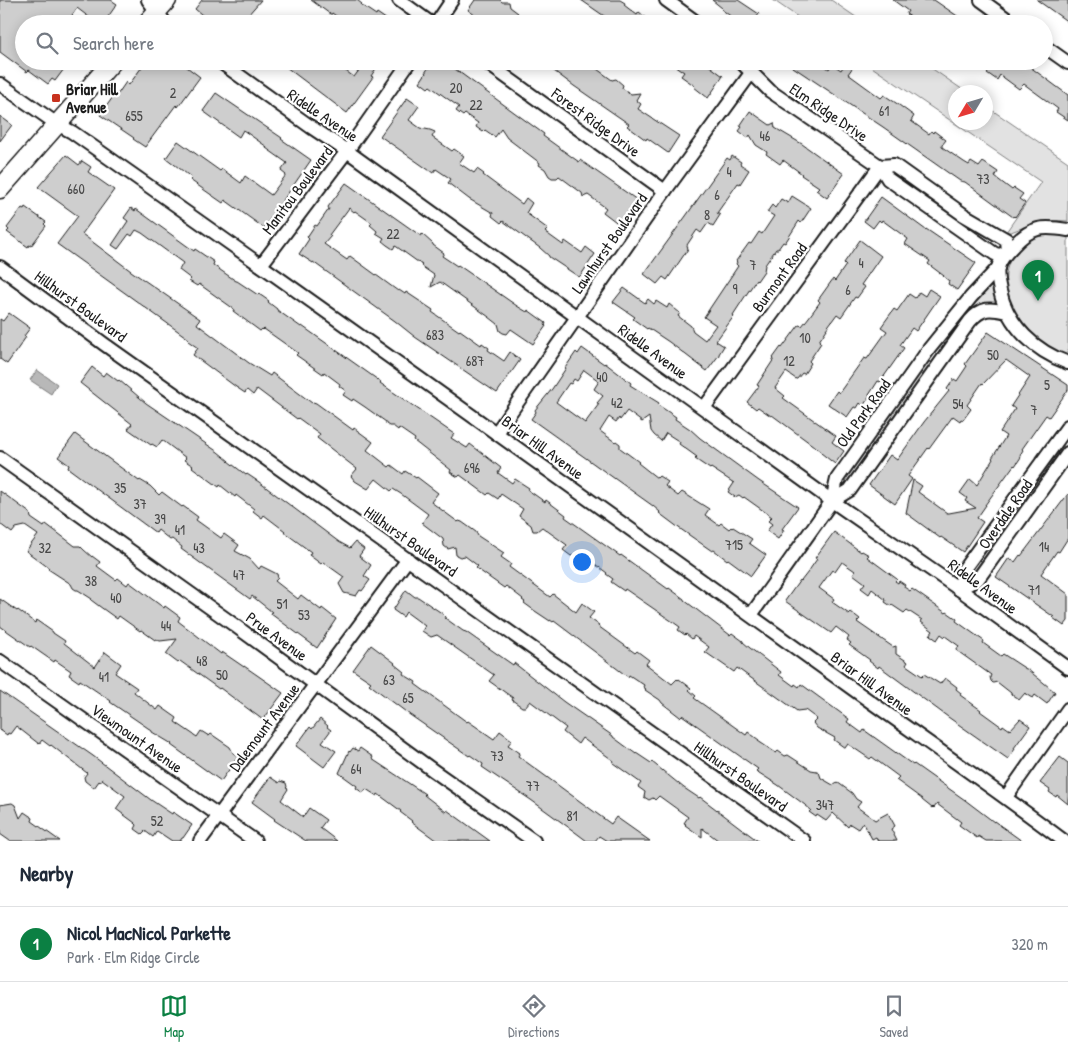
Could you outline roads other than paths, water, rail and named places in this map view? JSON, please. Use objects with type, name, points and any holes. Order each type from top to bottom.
[{"type":"main road","points":[[0,189],[105,70]]},
{"type":"street","points":[[399,0],[420,15]]},
{"type":"street","points":[[442,15],[452,0]]},
{"type":"street","points":[[666,0],[687,15]]},
{"type":"street","points":[[981,0],[1002,15]]},
{"type":"street","points":[[1053,52],[1068,63]]},
{"type":"street","name":"Ridelle Avenue","points":[[232,70],[578,316],[832,501],[959,588],[1068,668]]},
{"type":"street","name":"Manitou Boulevard","points":[[261,265],[347,151],[404,70]]},
{"type":"street","name":"Forest Ridge Drive","points":[[497,70],[665,191]]},
{"type":"street","name":"Elm Ridge Drive","points":[[748,70],[770,91],[880,166],[888,179],[995,254],[1000,255],[1008,251],[1006,240],[964,215],[894,165],[880,166]]},
{"type":"street","name":"Lawnhurst Boulevard","points":[[496,433],[665,191],[751,73]]},
{"type":"street","name":"Briar Hill Avenue","points":[[0,84],[57,124],[72,132],[261,265],[1064,841]]},
{"type":"street","name":"Burmont Road","points":[[704,408],[880,166]]},
{"type":"street","points":[[956,226],[964,215]]},
{"type":"street","name":"Old Park Road","points":[[751,615],[832,501],[837,479],[930,349],[971,297],[998,268],[1008,251],[1021,238],[1032,231],[1044,227],[1068,230]]},
{"type":"street","name":"Hillhurst Boulevard","points":[[0,267],[104,344],[804,841]]},
{"type":"street","points":[[998,268],[1000,288],[1007,312],[1014,324],[1035,346],[1049,355],[1068,363]]},
{"type":"street","name":"Old Park Road","points":[[832,501],[850,490],[975,315],[983,310],[992,309],[1007,312]]},
{"type":"street","points":[[930,349],[943,358]]},
{"type":"street","name":"Overdale Road","points":[[959,588],[964,569],[1068,426]]},
{"type":"street","name":"Overdale Road","points":[[959,588],[978,580],[1068,453]]},
{"type":"street","name":"Prue Avenue","points":[[0,458],[534,841]]},
{"type":"street","name":"Overdale Road","points":[[1039,466],[1052,476]]},
{"type":"street","name":"Dalemount Avenue","points":[[200,841],[408,559]]},
{"type":"street","name":"Viewmount Avenue","points":[[0,661],[255,841]]},
{"type":"street","points":[[1006,798],[1068,709]]},
{"type":"place","name":"Briar Hill Avenue","points":[[56,98]]},
{"type":"place","name":"Nicol MacNicol Parkette","points":[[1038,301]]}]
